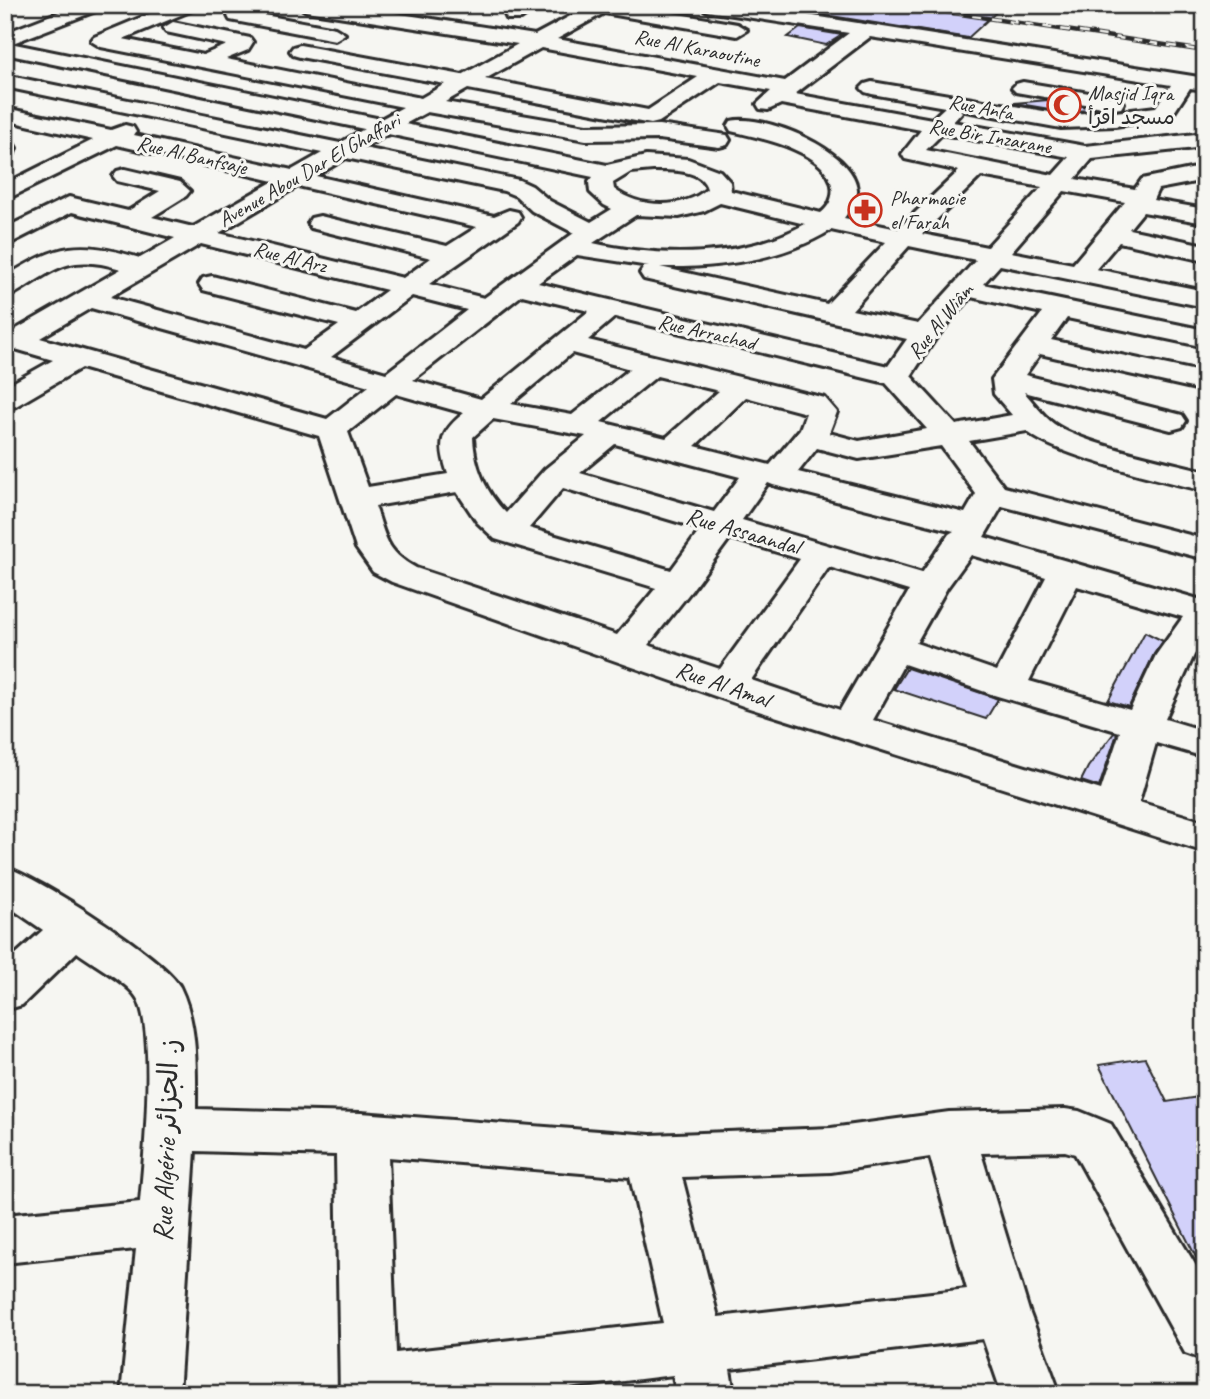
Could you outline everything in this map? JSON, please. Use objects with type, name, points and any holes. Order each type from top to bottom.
[{"type":"street","points":[[5,30],[69,5]]},
{"type":"street","points":[[5,40],[94,5]]},
{"type":"street","points":[[5,81],[188,5]]},
{"type":"street","points":[[197,32],[261,5]]},
{"type":"street","name":"Rue Al Karaoutine","points":[[306,5],[429,23],[714,76],[790,87]]},
{"type":"street","points":[[258,71],[394,5]]},
{"type":"street","points":[[532,5],[514,15],[569,26]]},
{"type":"street","points":[[707,5],[1195,82]]},
{"type":"street","points":[[604,6],[751,32]]},
{"type":"street","name":"Avenue Abou Dar El Ghaffari","points":[[11,339],[87,299],[386,126],[604,6]]},
{"type":"street","points":[[429,23],[450,11]]},
{"type":"street","points":[[654,64],[742,11]]},
{"type":"street","points":[[237,16],[335,34]]},
{"type":"street","points":[[629,34],[659,17]]},
{"type":"street","points":[[147,23],[242,40],[241,46],[205,61]]},
{"type":"street","points":[[685,166],[866,30]]},
{"type":"street","points":[[447,51],[481,33]]},
{"type":"street","points":[[103,41],[425,105],[586,133],[730,133]]},
{"type":"street","points":[[352,61],[396,41]]},
{"type":"street","points":[[912,57],[931,41]]},
{"type":"street","points":[[820,44],[843,48]]},
{"type":"street","points":[[5,48],[610,173],[643,164],[685,166],[715,178],[720,187],[716,195],[703,203],[677,209],[632,207],[616,202],[602,192],[601,182],[610,173]]},
{"type":"street","points":[[968,65],[985,49]]},
{"type":"street","points":[[300,51],[730,133],[792,141],[813,150],[834,166],[845,183],[845,196],[840,209],[777,282],[710,380]]},
{"type":"street","points":[[528,94],[595,52]]},
{"type":"street","points":[[1003,110],[1052,60]]},
{"type":"street","points":[[1088,99],[1115,70]]},
{"type":"street","points":[[873,88],[892,72]]},
{"type":"street","points":[[651,117],[714,76]]},
{"type":"street","points":[[5,81],[511,185],[524,191],[541,206],[575,244],[645,258],[710,257],[779,245],[830,223]]},
{"type":"street","points":[[933,98],[950,81]]},
{"type":"street","name":"Rue Anfa","points":[[790,87],[839,82],[1061,121],[1115,119],[1163,112]]},
{"type":"street","points":[[1023,88],[1163,112],[1195,82]]},
{"type":"street","name":"Rue Bir Inzarane","points":[[790,87],[937,126],[1085,153],[1205,139]]},
{"type":"street","points":[[659,88],[685,93]]},
{"type":"street","points":[[9,191],[214,91]]},
{"type":"street","points":[[7,115],[58,92]]},
{"type":"street","points":[[961,103],[913,150],[913,154],[1205,216]]},
{"type":"street","name":"Rue Al Banfsaje","points":[[7,115],[175,150],[498,224]]},
{"type":"street","points":[[1115,119],[1183,176],[1205,188]]},
{"type":"street","points":[[130,220],[178,191],[172,187],[117,180],[175,150]]},
{"type":"street","name":"Rue Al Wiâm","points":[[992,494],[948,435],[896,377],[924,334],[1085,153]]},
{"type":"street","points":[[834,313],[904,237],[976,168]]},
{"type":"street","points":[[1079,273],[1140,201],[1150,184],[1183,176]]},
{"type":"street","name":"Rue Al Arz","points":[[9,191],[60,209],[130,220],[196,235],[489,307]]},
{"type":"street","points":[[716,195],[830,223],[1205,299]]},
{"type":"street","points":[[308,361],[451,255],[498,224],[541,206]]},
{"type":"street","points":[[11,339],[332,430],[489,307],[575,244],[632,207]]},
{"type":"street","points":[[5,238],[60,209]]},
{"type":"street","points":[[320,223],[451,255]]},
{"type":"street","points":[[1112,233],[1205,253]]},
{"type":"street","points":[[337,269],[384,238]]},
{"type":"street","points":[[575,244],[777,282],[834,313],[924,334]]},
{"type":"street","points":[[155,319],[266,252]]},
{"type":"street","points":[[8,284],[60,257],[74,253],[90,253],[143,267]]},
{"type":"street","points":[[212,284],[360,323]]},
{"type":"street","name":"Rue Arrachad","points":[[519,286],[896,377]]},
{"type":"street","points":[[965,288],[1205,339]]},
{"type":"street","points":[[87,299],[485,409],[593,429],[859,496],[1067,571],[1205,612],[1190,658],[1141,728],[1116,810]]},
{"type":"street","points":[[608,309],[485,409],[459,433],[456,443],[463,467],[484,511],[494,523],[508,532],[679,584]]},
{"type":"street","points":[[1059,309],[1007,379],[1009,394],[1034,421],[1053,435],[1098,452],[1205,481]]},
{"type":"street","points":[[165,383],[230,339]]},
{"type":"street","points":[[566,343],[814,404],[822,416],[810,437],[720,524],[679,584],[624,650]]},
{"type":"street","points":[[1031,344],[1201,373],[1145,466]]},
{"type":"street","points":[[5,400],[77,358]]},
{"type":"street","points":[[508,532],[593,429],[652,366]]},
{"type":"street","points":[[1007,379],[1171,421]]},
{"type":"street","points":[[671,450],[740,387]]},
{"type":"street","points":[[810,437],[859,450],[1034,421]]},
{"type":"street","name":"Rue Al Amal","points":[[332,430],[373,548],[385,565],[393,570],[760,698],[1205,837]]},
{"type":"street","points":[[859,450],[870,470],[870,477],[859,496]]},
{"type":"street","points":[[356,499],[463,467]]},
{"type":"street","name":"Rue Assaandal","points":[[556,477],[930,586]]},
{"type":"street","points":[[850,726],[930,586],[968,534],[992,494],[1205,549]]},
{"type":"street","points":[[728,685],[821,554]]},
{"type":"street","points":[[1007,687],[1067,571]]},
{"type":"street","points":[[893,648],[1007,687],[1141,728],[1205,744]]},
{"type":"street","name":"Rue Algérie ز. الجزائر","points":[[5,883],[145,978],[158,990],[165,1006],[170,1037],[169,1129],[165,1223],[150,1394]]},
{"type":"street","points":[[5,992],[75,928]]},
{"type":"street","points":[[169,1129],[361,1134],[651,1157],[831,1150],[949,1133],[1065,1130],[1079,1132],[1093,1139],[1205,1334]]},
{"type":"street","points":[[949,1133],[1001,1311],[1031,1394]]},
{"type":"street","points":[[361,1134],[369,1389],[701,1370],[1001,1311]]},
{"type":"street","points":[[651,1157],[701,1370]]},
{"type":"street","points":[[5,1239],[165,1223]]},
{"type":"building","points":[[833,5],[1004,5],[968,38],[819,14],[828,8],[833,9]]},
{"type":"building","points":[[800,28],[842,35],[826,45],[788,37]]},
{"type":"building","points":[[1048,100],[1103,110],[1061,111],[1014,103]]},
{"type":"building","points":[[1145,632],[1163,641],[1129,707],[1108,701]]},
{"type":"building","points":[[907,668],[998,699],[986,719],[894,689]]},
{"type":"building","points":[[1114,733],[1117,734],[1099,787],[1081,781],[1088,767]]},
{"type":"building","points":[[1145,1058],[1167,1102],[1205,1096],[1205,1275],[1099,1065]]},
{"type":"railway","points":[[901,5],[1205,51]]},
{"type":"place","name":"Masjid Iqra مسجد اقرأ","points":[[1064,105]]},
{"type":"place","name":"Pharmacie el Farah","points":[[865,210]]}]
